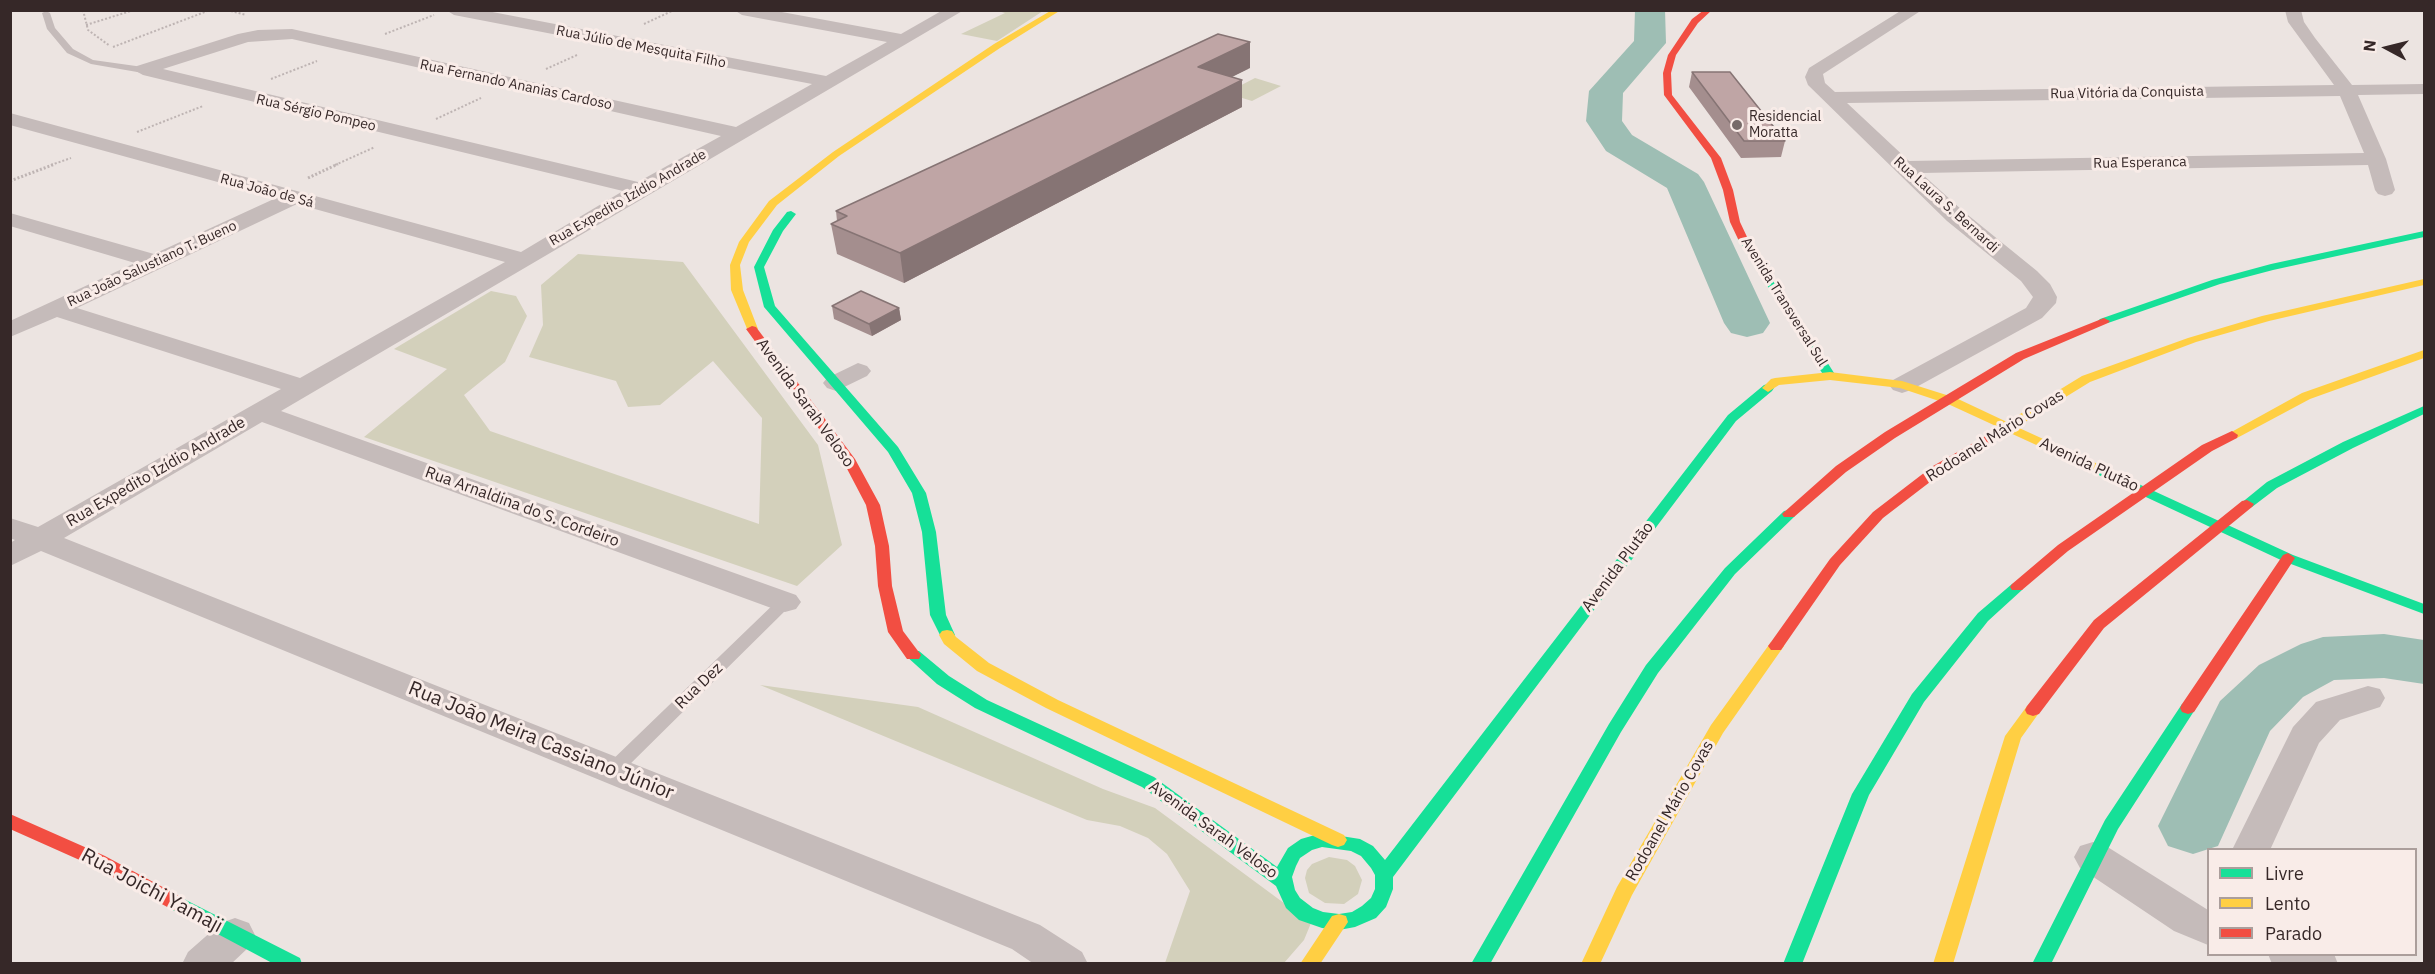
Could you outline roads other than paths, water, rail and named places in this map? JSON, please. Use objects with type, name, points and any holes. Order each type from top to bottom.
[{"type":"main road","name":"Avenida Sarah Veloso","points":[[1058,10],[997,46],[836,154],[773,203],[744,242],[735,265],[737,290],[753,332],[850,462],[873,505],[882,546],[885,586],[896,632],[915,657],[943,680],[981,704],[1148,782],[1285,883]]},
{"type":"main road","name":"Avenida Transversal Sul","points":[[1709,10],[1695,21],[1672,55],[1667,73],[1668,95],[1716,158],[1728,190],[1735,222],[1745,243],[1830,376]]},
{"type":"main road","points":[[897,130],[1072,14]]},
{"type":"main road","name":"Avenida Sarah Veloso","points":[[800,204],[778,230],[759,267],[770,307],[893,450],[919,494],[928,532],[938,615],[949,640],[983,667],[1052,704],[1338,840]]},
{"type":"main road","points":[[1480,963],[1615,728],[1652,669],[1691,617],[1730,571],[1771,529],[1842,469],[1890,435],[2020,356],[2109,319],[2217,282],[2327,254],[2424,234]]},
{"type":"main road","name":"Rodoanel Mário Covas","points":[[1590,963],[1624,892],[1717,729],[1835,562],[1878,515],[1938,469],[2086,379],[2192,340],[2266,318],[2424,282]]},
{"type":"main road","points":[[1792,963],[1861,794],[1918,698],[1983,617],[2063,548],[2207,448],[2306,396],[2424,354]]},
{"type":"main road","name":"Avenida Plutão","points":[[1384,876],[1732,418],[1775,382],[1830,376],[1902,385],[1952,401],[2288,558],[2424,609]]},
{"type":"main road","points":[[1943,963],[2013,736],[2099,624],[2272,485],[2348,445],[2424,410]]},
{"type":"main road","points":[[2041,963],[2111,825],[2288,558]]},
{"type":"main road","name":"Rua Joichi Yamaji","points":[[16,830],[99,861],[235,935],[293,963]]},
{"type":"main road","points":[[1338,840],[1354,844],[1367,851],[1378,862],[1384,876],[1384,889],[1379,902],[1369,912],[1355,919],[1339,922],[1322,920],[1306,914],[1293,903],[1286,891],[1285,883],[1287,864],[1294,853],[1307,844],[1338,840]]},
{"type":"main road","points":[[1309,963],[1339,922]]},
{"type":"street","name":"Rua Júlio de Mesquita Filho","points":[[454,10],[828,82]]},
{"type":"street","points":[[742,10],[904,40]]},
{"type":"street","name":"Rua Expedito Izídio Andrade","points":[[10,556],[26,532],[259,412],[524,260],[641,189],[956,10]]},
{"type":"street","name":"Rua Laura S. Bernardi","points":[[1902,385],[2034,313],[2044,303],[2045,297],[2042,289],[2029,276],[1955,216],[1817,85],[1815,72],[1914,10]]},
{"type":"street","points":[[2293,10],[2296,22],[2308,41],[2347,90],[2376,159],[2385,190]]},
{"type":"street","name":"Rua Fernando Ananias Cardoso","points":[[143,70],[244,38],[258,35],[292,34],[740,134]]},
{"type":"street","name":"Rua Sérgio Pompeo","points":[[143,70],[641,189]]},
{"type":"street","name":"Rua Vitória da Conquista","points":[[1830,98],[2424,89]]},
{"type":"street","name":"Rua João de Sá","points":[[10,119],[524,260]]},
{"type":"street","name":"Rua Esperanca","points":[[1904,167],[2376,159]]},
{"type":"street","name":"Rua João Salustiano T. Bueno","points":[[10,330],[156,262],[284,195]]},
{"type":"street","points":[[10,219],[156,262]]},
{"type":"street","points":[[56,309],[302,387]]},
{"type":"street","points":[[836,383],[858,371]]},
{"type":"street","name":"Rua Arnaldina do S. Cordeiro","points":[[259,412],[785,602]]},
{"type":"street","name":"Rua João Meira Cassiano Júnior","points":[[26,532],[1026,937],[1068,963]]},
{"type":"street","points":[[2252,848],[2305,736],[2328,711],[2368,698]]},
{"type":"street","points":[[2094,857],[2168,906],[2207,927]]},
{"type":"street","points":[[202,963],[235,935]]},
{"type":"street","points":[[2295,956],[2318,963]]},
{"type":"lane","points":[[46,13],[51,29],[70,51],[91,62],[143,70]]},
{"type":"lane","name":"Rua Dez","points":[[613,770],[785,602]]},
{"type":"waterway","points":[[1650,10],[1650,43],[1606,91],[1604,121],[1619,143],[1684,182],[1747,323]]},
{"type":"waterway","points":[[2193,826],[2243,718],[2281,681],[2323,659],[2384,656],[2424,662]]},
{"type":"place","name":"Residencial Moratta","points":[[1737,125]]}]
